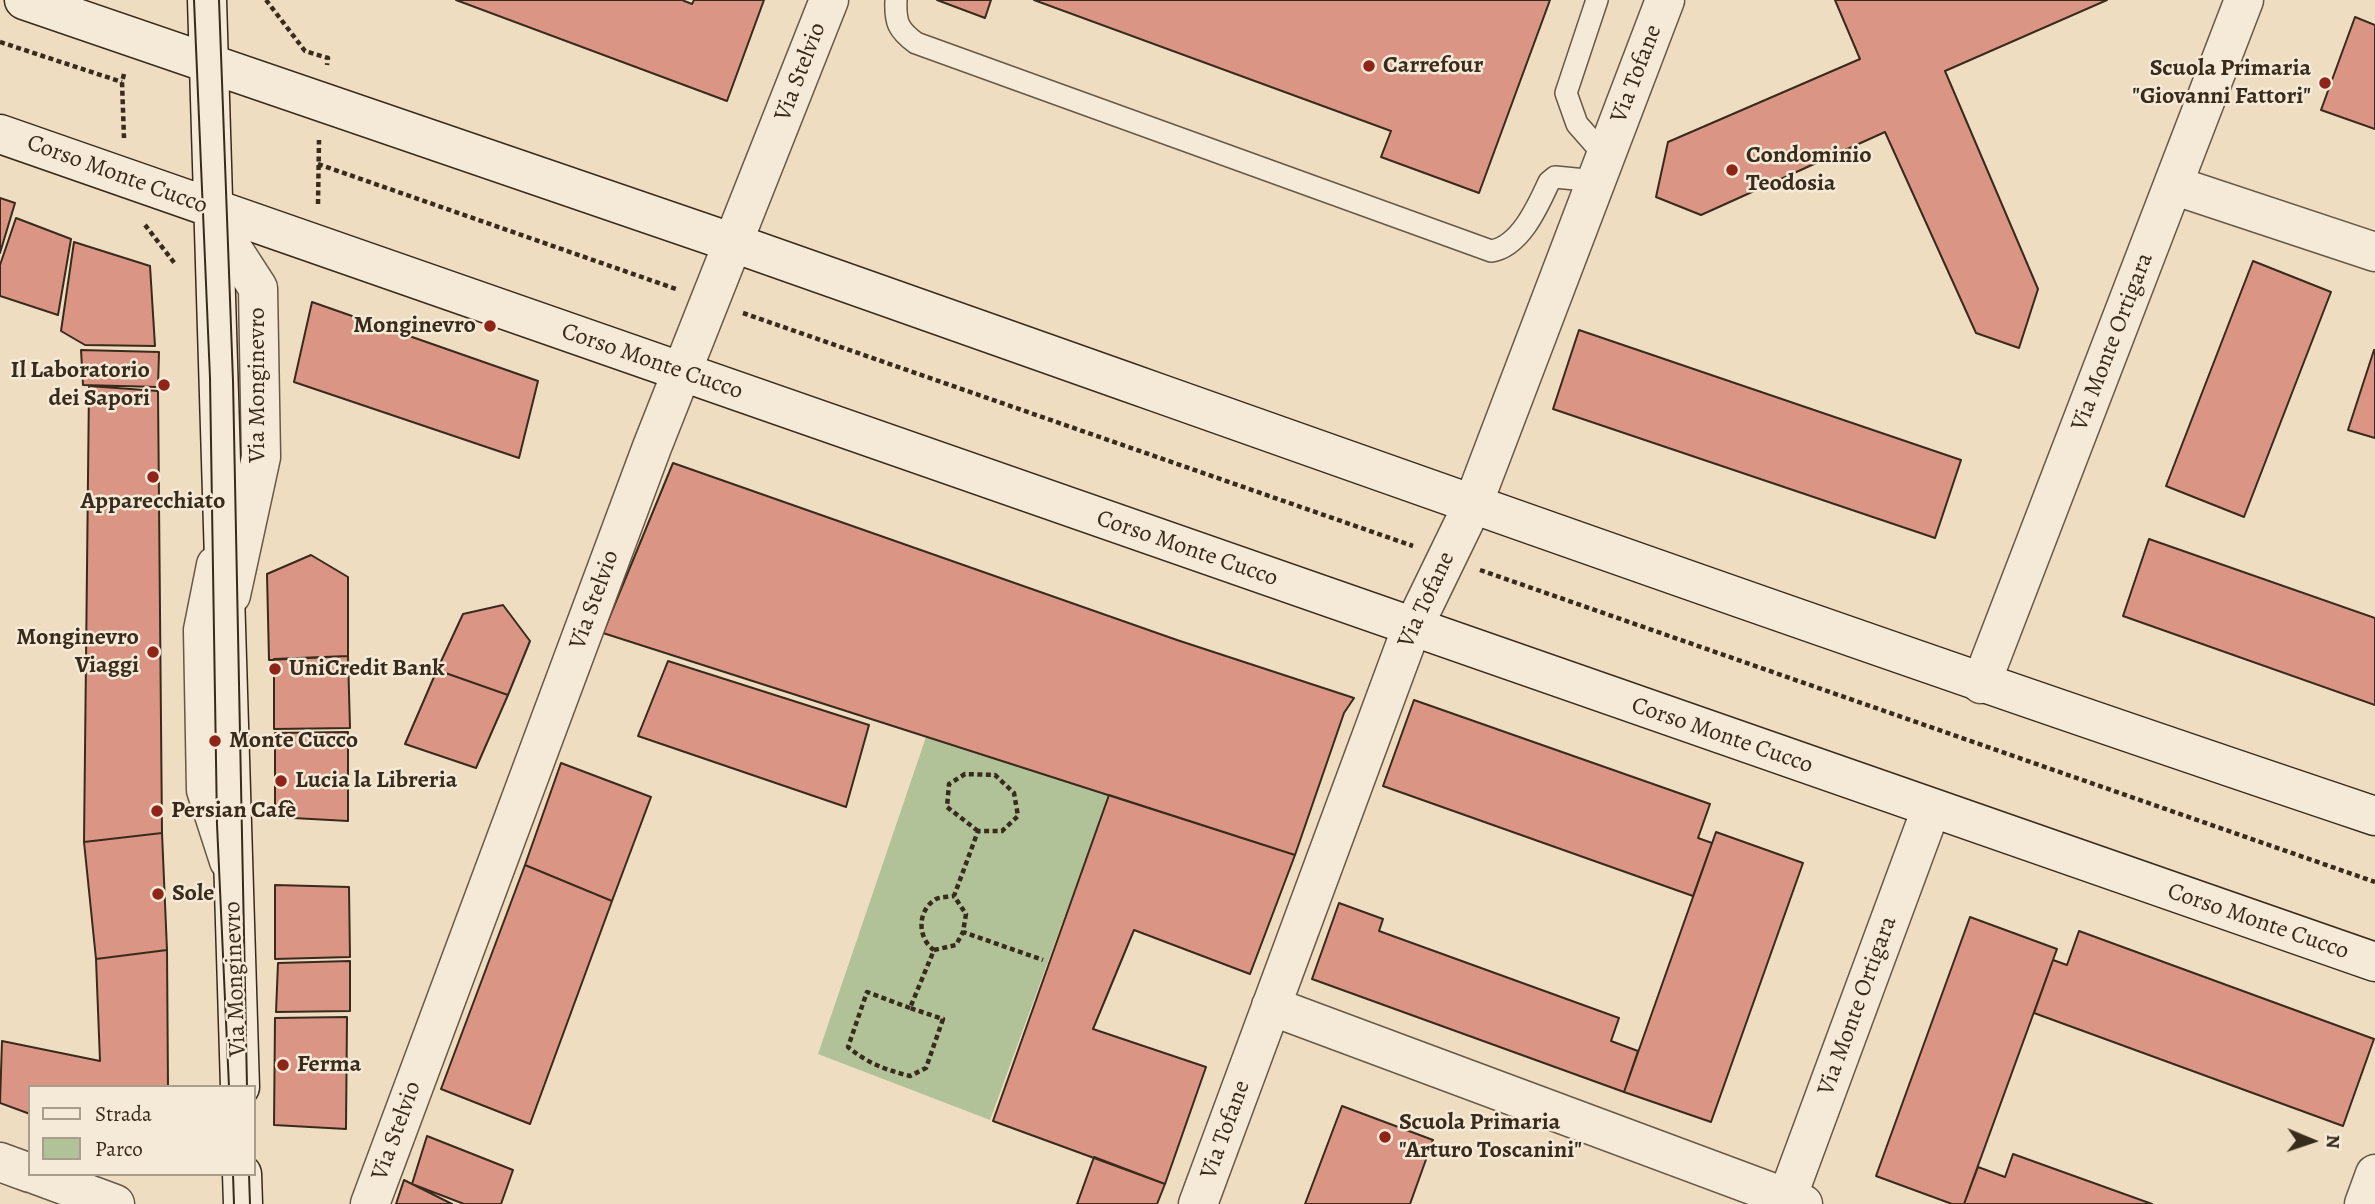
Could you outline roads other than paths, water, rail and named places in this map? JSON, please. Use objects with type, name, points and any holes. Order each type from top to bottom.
[{"type":"street","name":"Via Monginevro","points":[[207,0],[240,1085]]},
{"type":"street","name":"Via Stelvio","points":[[369,1204],[681,372],[712,301],[830,0]]},
{"type":"street","name":"Via Tofane","points":[[1198,1204],[1412,628],[1473,504],[1665,0]]},
{"type":"street","name":"Via Monte Ortigara","points":[[1981,684],[2244,0]]},
{"type":"street","points":[[40,3],[209,65],[734,243],[1981,684],[2375,816]]},
{"type":"street","name":"Corso Monte Cucco","points":[[0,134],[2375,962]]},
{"type":"street","points":[[2173,185],[2375,253]]},
{"type":"street","name":"Via Monginevro","points":[[215,209],[227,240],[258,288],[259,300],[261,457],[226,610]]},
{"type":"street","name":"Via Monginevro","points":[[223,522],[203,630],[206,790],[233,872]]},
{"type":"street","name":"Via Monte Ortigara","points":[[1791,1202],[1931,808]]},
{"type":"street","points":[[1271,1006],[1791,1202]]},
{"type":"street","points":[[0,1161],[28,1172]]},
{"type":"street","points":[[2364,1204],[2375,1174]]},
{"type":"street","points":[[40,1176],[115,1204]]},
{"type":"street","points":[[242,1176],[243,1204]]},
{"type":"lane","points":[[896,0],[896,22],[901,32],[916,43],[1491,251],[1500,250],[1525,227],[1555,177],[1601,169],[1577,124],[1566,93],[1597,0]]},
{"type":"tram line","points":[[194,0],[210,378],[217,824],[229,1085]]},
{"type":"tram line","points":[[219,0],[233,381],[247,1085]]},
{"type":"tram line","points":[[233,1176],[234,1204]]},
{"type":"tram line","points":[[249,1176],[250,1204]]},
{"type":"place","name":"Carrefour","points":[[1369,66]]},
{"type":"place","name":"Scuola Primaria \"Giovanni Fattori\"","points":[[2325,83]]},
{"type":"place","name":"Condominio Teodosia","points":[[1732,170]]},
{"type":"place","name":"Monginevro","points":[[490,326]]},
{"type":"place","name":"Il Laboratorio dei Sapori","points":[[164,385]]},
{"type":"place","name":"Apparecchiato","points":[[153,477]]},
{"type":"place","name":"Monginevro Viaggi","points":[[153,652]]},
{"type":"place","name":"UniCredit Bank","points":[[275,669]]},
{"type":"place","name":"Monte Cucco","points":[[215,741]]},
{"type":"place","name":"Lucia la Libreria","points":[[281,781]]},
{"type":"place","name":"Persian Cafè","points":[[157,811]]},
{"type":"place","name":"Sole","points":[[158,894]]},
{"type":"place","name":"Ferma","points":[[283,1065]]},
{"type":"place","name":"Scuola Primaria \"Arturo Toscanini\"","points":[[1385,1137]]}]
